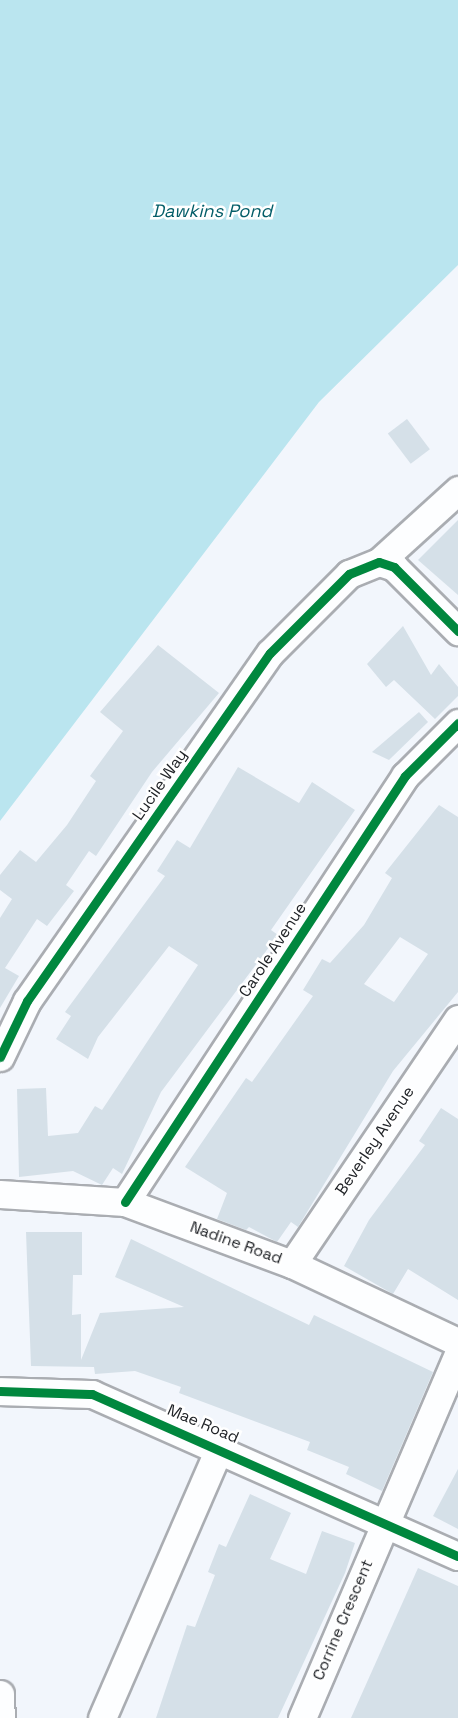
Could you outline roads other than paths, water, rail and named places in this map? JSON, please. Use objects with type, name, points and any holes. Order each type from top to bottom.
[{"type":"street","points":[[458,490],[379,562],[394,567],[458,631]]},
{"type":"street","name":"Lucile Way","points":[[0,1057],[27,1001],[270,653],[349,574],[379,562]]},
{"type":"street","name":"Carole Avenue","points":[[125,1202],[405,776],[458,723]]},
{"type":"street","name":"Beverley Avenue","points":[[292,1264],[458,1019]]},
{"type":"street","name":"Nadine Road","points":[[0,1194],[125,1202],[292,1264],[458,1342]]},
{"type":"street","name":"Corrine Crescent","points":[[302,1718],[384,1522],[458,1354]]},
{"type":"street","name":"Mae Road","points":[[0,1391],[92,1394],[220,1446],[458,1556]]},
{"type":"street","points":[[102,1718],[220,1446]]},
{"type":"street","points":[[0,1694],[1,1718]]},
{"type":"water","name":"Dawkins Pond","points":[[0,0],[458,0],[458,265],[319,402],[0,821]]}]
